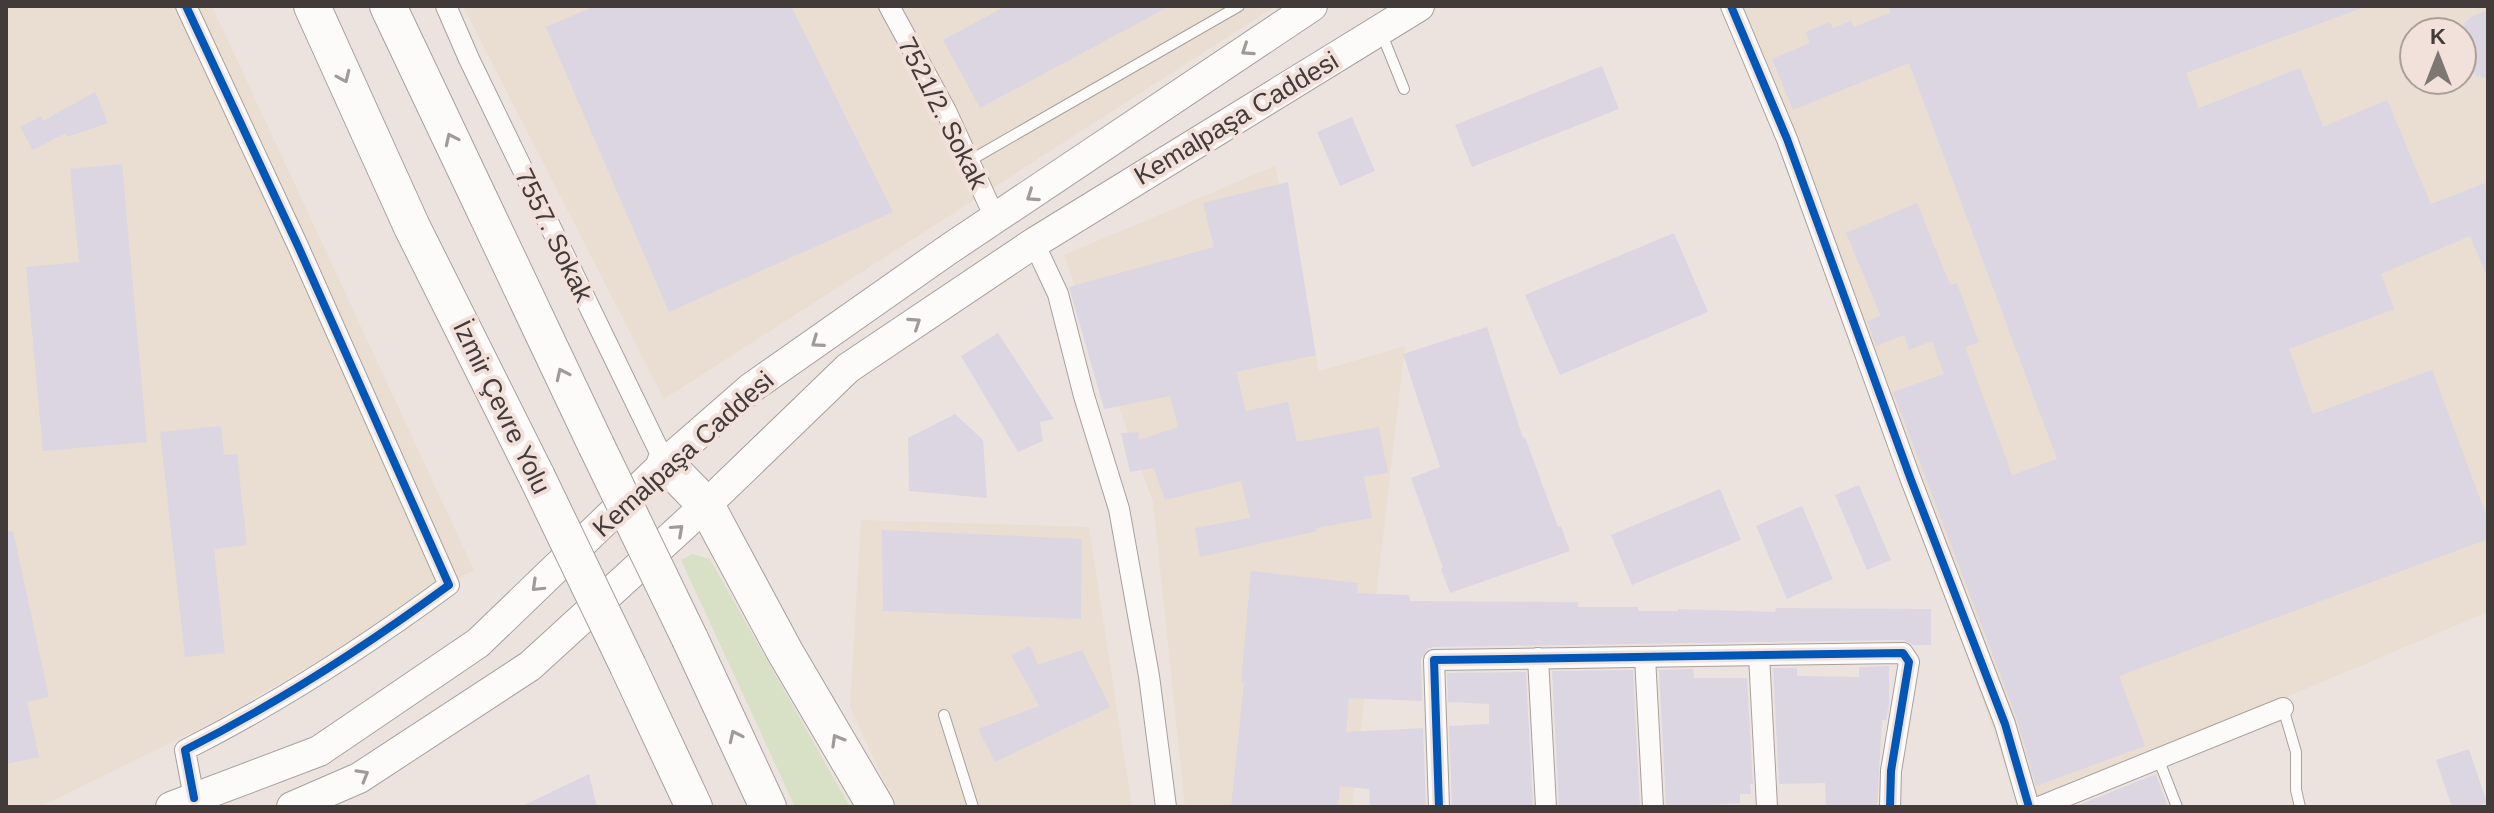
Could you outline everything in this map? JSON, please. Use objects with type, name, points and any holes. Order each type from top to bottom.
[{"type":"highway","name":"İzmir Çevre Yolu","points":[[312,6],[412,227],[537,477],[694,807]]},
{"type":"highway","points":[[388,6],[768,807]]},
{"type":"highway","points":[[665,463],[706,505],[785,652],[876,807]]},
{"type":"main road","name":"Kemalpaşa Caddesi","points":[[183,803],[319,751],[478,643],[665,463],[751,388],[949,249],[1312,6]]},
{"type":"main road","name":"Kemalpaşa Caddesi","points":[[292,807],[359,778],[530,666],[706,505],[848,368],[1034,243],[1419,6]]},
{"type":"street","points":[[183,803],[185,750],[232,726],[386,632],[449,585],[304,259],[186,6]]},
{"type":"street","name":"7557. Sokak","points":[[446,6],[665,463]]},
{"type":"street","name":"7521/2. Sokak","points":[[889,6],[946,111],[996,220]]},
{"type":"street","points":[[1731,6],[1787,139],[1911,480],[2005,724],[2029,807]]},
{"type":"street","points":[[1034,243],[1058,294],[1084,396],[1119,509],[1149,676],[1166,807]]},
{"type":"street","points":[[1439,807],[1434,660],[1903,653],[1909,662],[1891,771],[1890,807]]},
{"type":"street","points":[[1759,655],[1767,807]]},
{"type":"street","points":[[1645,657],[1653,807]]},
{"type":"street","points":[[1538,658],[1546,807]]},
{"type":"street","points":[[2039,807],[2283,708]]},
{"type":"lane","points":[[969,161],[1239,6]]},
{"type":"lane","points":[[1380,30],[1404,89]]},
{"type":"lane","points":[[2283,708],[2296,752],[2296,790],[2300,807]]},
{"type":"lane","points":[[944,715],[973,807]]},
{"type":"lane","points":[[2158,758],[2177,807]]},
{"type":"shaded area","points":[[6,6],[212,6],[474,570],[215,721],[40,807],[6,807]]},
{"type":"shaded area","points":[[463,6],[1276,6],[664,399]]},
{"type":"shaded area","points":[[1739,6],[2488,6],[2488,612],[2020,807]]},
{"type":"shaded area","points":[[1275,166],[1319,371],[1405,346],[1352,807],[1185,807],[1153,502],[1064,255]]},
{"type":"shaded area","points":[[861,520],[1089,527],[1132,807],[896,807],[850,707]]},
{"type":"green space","points":[[692,554],[710,559],[850,807],[795,807],[681,560]]},
{"type":"building","points":[[595,6],[791,6],[893,212],[669,312],[546,27]]},
{"type":"building","points":[[1006,6],[1170,6],[980,108],[943,40]]},
{"type":"building","points":[[1888,6],[2362,6],[2186,73],[2199,108],[2300,68],[2323,127],[2387,100],[2431,204],[2488,182],[2488,279],[2470,236],[2381,274],[2394,309],[2289,349],[2313,414],[2432,370],[2488,520],[2488,539],[2119,676],[2145,746],[2036,786],[2017,719],[1893,392],[1944,374],[1932,341],[1909,350],[1904,335],[1876,346],[1867,321],[1881,316],[1846,233],[1917,203],[1950,285],[1957,283],[1979,342],[1965,347],[2012,475],[2057,459],[1909,63],[1793,110],[1772,59],[1810,43],[1806,32],[1830,22],[1833,28],[1851,21],[1854,27],[1890,13]]},
{"type":"building","points":[[2488,10],[2488,79],[2478,76],[2478,16],[2473,16]]},
{"type":"building","points":[[1602,66],[1619,109],[1472,167],[1455,125]]},
{"type":"building","points":[[95,92],[108,123],[67,137],[66,133],[33,150],[20,127],[41,116],[43,121]]},
{"type":"building","points":[[1352,117],[1375,171],[1340,186],[1317,132]]},
{"type":"building","points":[[122,164],[147,442],[43,451],[26,267],[79,262],[70,169]]},
{"type":"building","points":[[1288,182],[1316,355],[1236,372],[1246,411],[1288,402],[1297,442],[1379,427],[1388,473],[1364,477],[1372,518],[1316,528],[1317,531],[1200,557],[1195,528],[1250,518],[1241,481],[1165,500],[1154,468],[1130,472],[1121,433],[1138,432],[1139,440],[1178,427],[1170,396],[1104,409],[1069,287],[1214,247],[1203,203]]},
{"type":"building","points":[[1674,233],[1708,312],[1560,375],[1525,295]]},
{"type":"building","points":[[1487,327],[1523,438],[1570,551],[1450,593],[1411,478],[1440,467],[1403,354]]},
{"type":"building","points":[[998,333],[1054,419],[1040,422],[1043,441],[1018,452],[961,356]]},
{"type":"building","points":[[955,414],[983,440],[987,498],[909,491],[908,438]]},
{"type":"building","points":[[221,426],[224,455],[237,454],[247,545],[214,549],[225,653],[185,657],[160,432]]},
{"type":"building","points":[[1859,485],[1891,560],[1867,570],[1835,495]]},
{"type":"building","points":[[1720,489],[1741,540],[1632,585],[1611,535]]},
{"type":"building","points":[[1802,506],[1833,579],[1787,599],[1756,526]]},
{"type":"building","points":[[882,530],[1082,539],[1081,619],[883,611]]},
{"type":"building","points":[[13,531],[49,697],[27,702],[39,757],[6,764],[6,532]]},
{"type":"building","points":[[1251,571],[1358,583],[1357,593],[1409,595],[1410,601],[1578,602],[1578,607],[1638,607],[1638,611],[1931,609],[1931,645],[1913,645],[1903,640],[1433,647],[1427,649],[1421,660],[1422,701],[1349,698],[1346,732],[1423,728],[1426,807],[1370,807],[1369,789],[1340,786],[1338,807],[1231,807],[1244,683],[1241,683]]},
{"type":"building","points":[[1030,646],[1038,665],[1082,650],[1110,707],[995,762],[978,729],[1039,706],[1011,655]]},
{"type":"building","points":[[1889,666],[1889,703],[1886,720],[1882,720],[1877,807],[1826,807],[1825,783],[1779,784],[1773,668],[1797,668],[1797,676],[1859,677],[1859,667]]},
{"type":"building","points":[[1693,669],[1694,678],[1747,678],[1753,784],[1750,784],[1751,794],[1740,794],[1740,803],[1711,807],[1666,807],[1659,670]]},
{"type":"building","points":[[1633,670],[1640,807],[1559,807],[1552,671]]},
{"type":"building","points":[[1526,672],[1533,807],[1452,807],[1449,726],[1489,724],[1489,704],[1448,702],[1447,673]]},
{"type":"building","points":[[2469,749],[2487,803],[2475,807],[2452,807],[2436,760]]},
{"type":"building","points":[[589,774],[597,807],[520,807]]},
{"type":"building","points":[[2156,774],[2168,807],[2074,807]]},
{"type":"cycle path","points":[[186,6],[298,246],[449,585],[320,673],[185,750],[194,798]]},
{"type":"cycle path","points":[[1731,6],[1787,139],[1911,480],[2005,724],[2029,807]]},
{"type":"cycle path","points":[[1439,807],[1434,660],[1903,653],[1909,662],[1891,771],[1890,807]]}]
